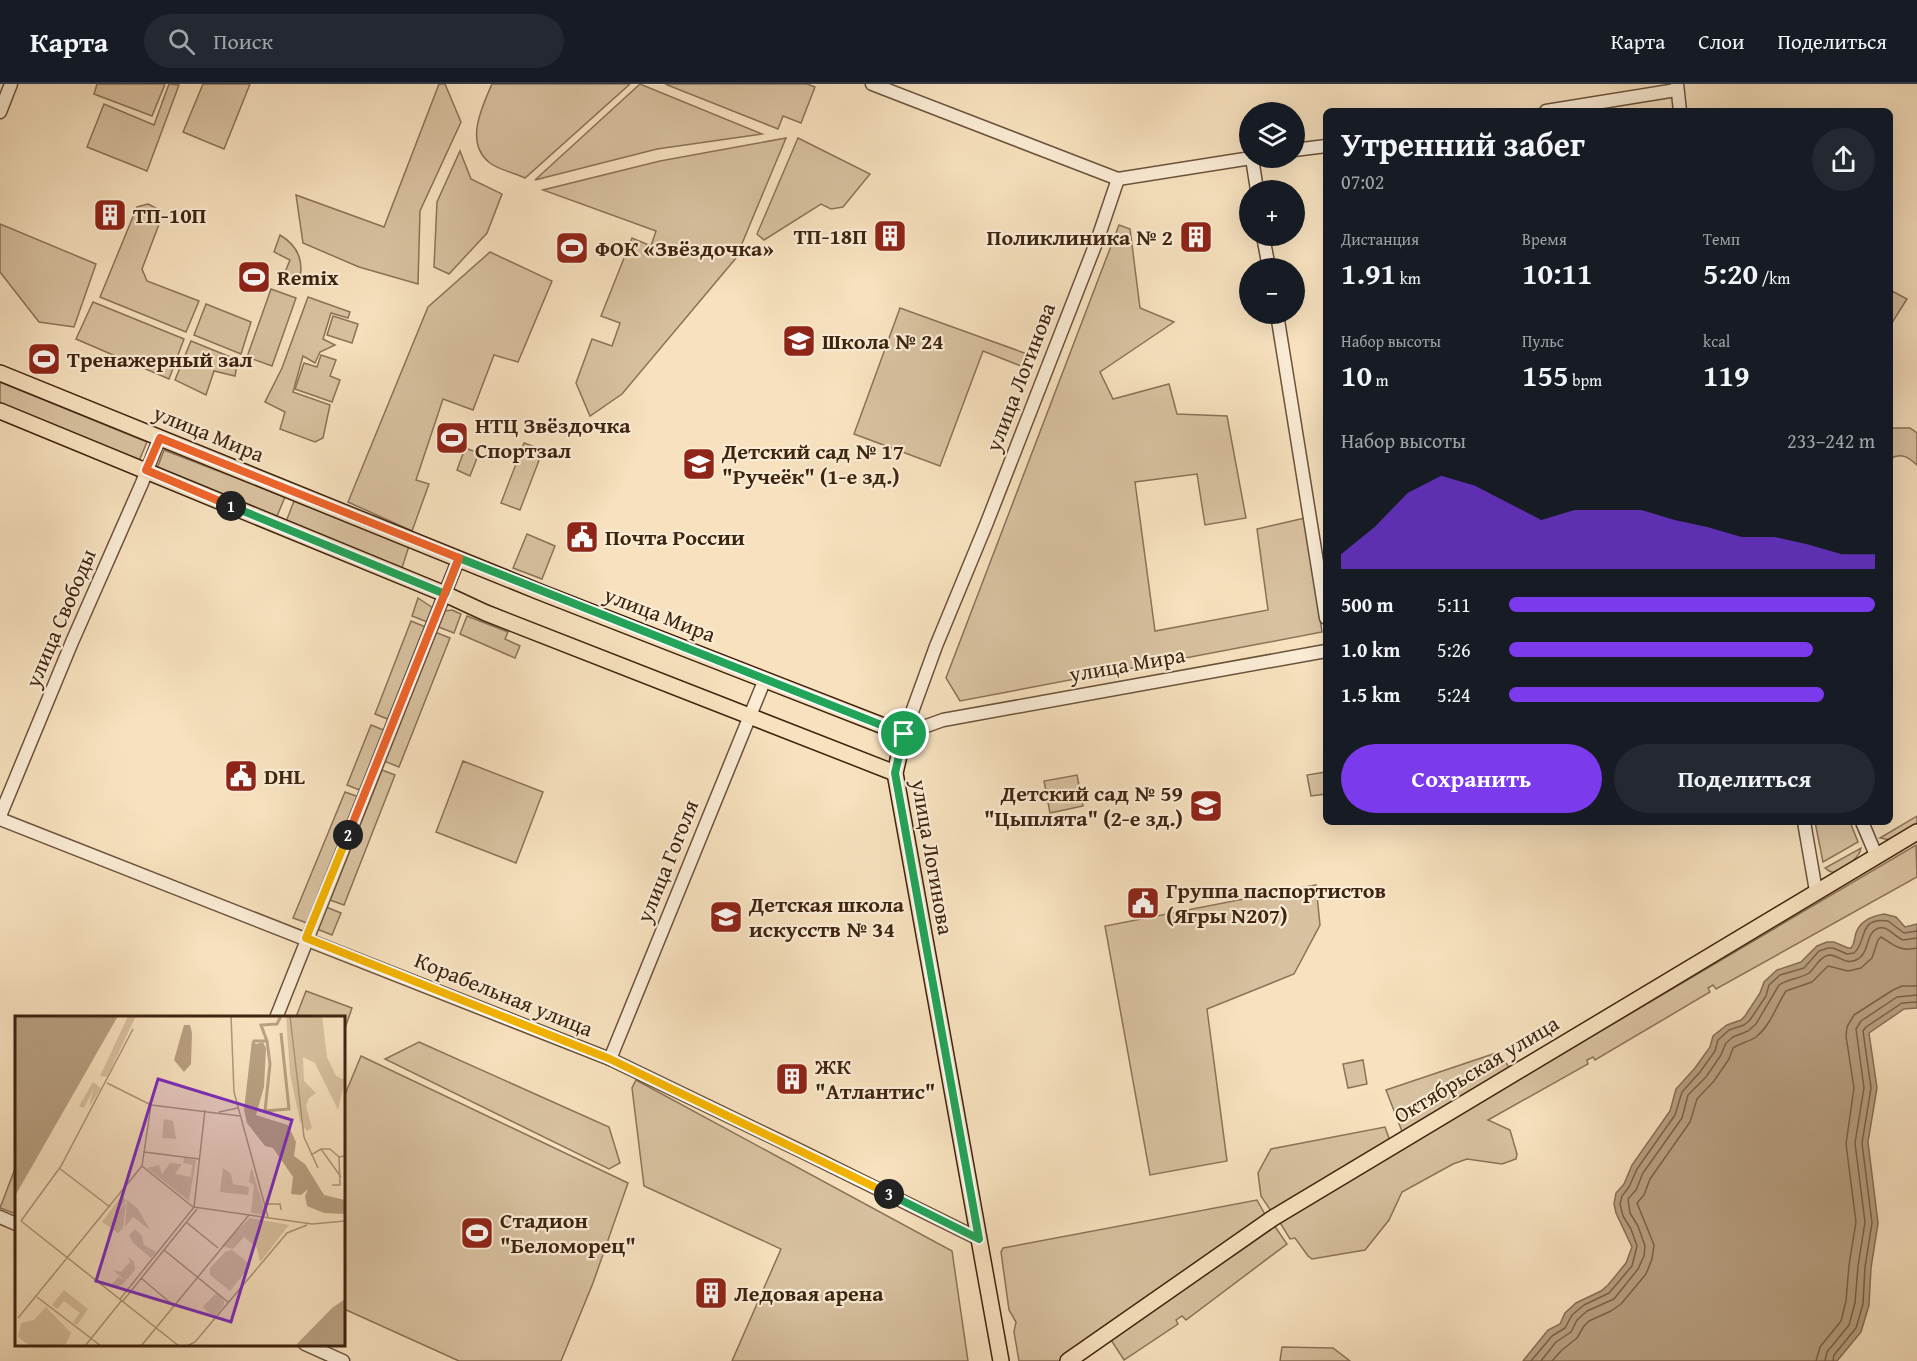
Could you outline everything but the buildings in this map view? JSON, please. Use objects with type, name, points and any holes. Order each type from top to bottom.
[{"type":"main road","name":"улица Мира","points":[[0,373],[904,734]]},
{"type":"main road","points":[[0,411],[445,594],[486,613],[895,773]]},
{"type":"main road","name":"улица Логинова","points":[[904,734],[895,773],[1001,1361]]},
{"type":"main road","name":"Октябрьская улица","points":[[1068,1361],[1273,1218],[1917,832]]},
{"type":"street","points":[[0,112],[11,84]]},
{"type":"street","points":[[872,84],[1118,178],[1239,160]]},
{"type":"street","points":[[1562,108],[1676,87],[1680,108]]},
{"type":"street","points":[[1305,149],[1323,146]]},
{"type":"street","name":"улица Логинова","points":[[904,734],[936,646],[986,525],[1098,238],[1118,178]]},
{"type":"street","points":[[1278,324],[1323,600]]},
{"type":"street","name":"улица Свободы","points":[[0,818],[72,642],[160,438]]},
{"type":"street","points":[[276,1016],[459,558]]},
{"type":"street","name":"улица Мира","points":[[904,734],[943,720],[1323,652]]},
{"type":"street","name":"улица Гоголя","points":[[610,1059],[765,679]]},
{"type":"street","name":"Корабельная улица","points":[[0,818],[610,1059],[979,1239]]},
{"type":"street","points":[[1805,825],[1816,891]]},
{"type":"street","points":[[1863,825],[1876,855]]},
{"type":"street","points":[[0,1217],[15,1224]]},
{"type":"street","points":[[309,1346],[343,1361]]},
{"type":"shaded area","points":[[97,84],[165,84],[152,116],[94,94]]},
{"type":"shaded area","points":[[169,84],[179,85],[147,171],[87,147],[104,104],[154,125]]},
{"type":"shaded area","points":[[203,84],[250,84],[224,149],[183,132]]},
{"type":"shaded area","points":[[439,84],[445,84],[461,122],[420,211],[418,284],[359,267],[303,243],[296,195],[384,227]]},
{"type":"shaded area","points":[[492,84],[630,84],[525,178],[490,163],[482,155],[478,145],[480,114]]},
{"type":"shaded area","points":[[640,84],[762,134],[657,149],[535,180]]},
{"type":"shaded area","points":[[665,84],[807,84],[815,87],[801,123],[783,116],[778,129]]},
{"type":"shaded area","points":[[786,138],[736,258],[622,394],[590,416],[576,383],[592,339],[612,346],[620,323],[601,316],[632,238],[651,246],[656,231],[543,190],[660,161]]},
{"type":"shaded area","points":[[798,138],[870,174],[843,207],[831,209],[821,204],[764,240],[757,234]]},
{"type":"shaded area","points":[[460,151],[471,179],[502,194],[487,233],[449,274],[434,267],[437,202]]},
{"type":"shaded area","points":[[148,204],[158,209],[161,219],[142,269],[147,281],[199,301],[186,332],[100,297],[137,207]]},
{"type":"shaded area","points":[[0,224],[96,264],[74,327],[39,322],[0,272]]},
{"type":"shaded area","points":[[1119,225],[1130,229],[1140,308],[1174,322],[1100,372],[1113,399],[1169,384],[1177,414],[1227,416],[1246,518],[1205,525],[1197,474],[1135,482],[1155,631],[1268,610],[1257,529],[1305,518],[1322,632],[960,701],[946,678]]},
{"type":"shaded area","points":[[280,235],[292,245],[299,256],[301,269],[299,284],[283,277],[290,260],[274,252]]},
{"type":"shaded area","points":[[490,252],[552,281],[518,362],[494,355],[473,410],[443,399],[416,480],[429,484],[412,531],[348,502],[428,307]]},
{"type":"shaded area","points":[[271,289],[296,298],[272,366],[247,357]]},
{"type":"shaded area","points":[[1893,292],[1907,299],[1893,321]]},
{"type":"shaded area","points":[[308,297],[350,312],[348,318],[331,313],[323,339],[335,345],[320,352],[315,363],[303,356],[293,392],[330,405],[323,438],[315,442],[280,429],[285,412],[265,402],[282,368]]},
{"type":"shaded area","points":[[93,302],[184,339],[169,379],[76,339]]},
{"type":"shaded area","points":[[206,304],[251,322],[241,354],[194,335]]},
{"type":"shaded area","points":[[900,308],[1030,355],[1026,368],[983,351],[940,466],[854,434]]},
{"type":"shaded area","points":[[333,316],[358,324],[352,343],[327,335]]},
{"type":"shaded area","points":[[191,341],[238,360],[235,376],[214,371],[206,395],[175,380]]},
{"type":"shaded area","points":[[321,355],[336,360],[330,376],[340,380],[332,402],[295,389],[304,363],[317,367]]},
{"type":"shaded area","points":[[0,382],[147,442],[139,461],[0,405]]},
{"type":"shaded area","points":[[1893,428],[1910,428],[1917,433],[1917,465],[1904,456],[1893,458]]},
{"type":"shaded area","points":[[524,443],[543,450],[520,510],[501,503]]},
{"type":"shaded area","points":[[465,448],[479,453],[470,476],[457,470]]},
{"type":"shaded area","points":[[164,450],[285,497],[275,521],[155,474]]},
{"type":"shaded area","points":[[294,501],[409,546],[401,571],[284,527]]},
{"type":"shaded area","points":[[527,534],[555,546],[542,579],[513,568]]},
{"type":"shaded area","points":[[418,598],[433,608],[430,623],[412,616]]},
{"type":"shaded area","points":[[452,610],[461,614],[454,633],[436,626],[445,611]]},
{"type":"shaded area","points":[[467,616],[508,632],[505,639],[520,646],[515,658],[460,634]]},
{"type":"shaded area","points":[[411,621],[428,628],[390,720],[375,714]]},
{"type":"shaded area","points":[[435,632],[450,638],[399,767],[384,761]]},
{"type":"shaded area","points":[[371,725],[386,731],[362,791],[347,785]]},
{"type":"shaded area","points":[[463,761],[543,792],[516,863],[436,832]]},
{"type":"shaded area","points":[[382,770],[395,775],[344,905],[330,900]]},
{"type":"shaded area","points":[[1323,772],[1323,794],[1311,796],[1307,775]]},
{"type":"shaded area","points":[[1077,775],[1083,806],[1050,813],[1044,781]]},
{"type":"shaded area","points":[[345,792],[359,797],[307,923],[293,918]]},
{"type":"shaded area","points":[[1917,816],[1917,824],[1890,840],[1880,838]]},
{"type":"shaded area","points":[[1816,825],[1851,825],[1858,842],[1823,862]]},
{"type":"shaded area","points":[[1916,845],[1917,877],[1716,989],[1713,985],[1708,988],[1710,992],[1595,1060],[1593,1057],[1587,1060],[1588,1064],[1488,1120],[1510,1130],[1517,1154],[1516,1159],[1502,1164],[1467,1159],[1453,1164],[1402,1192],[1389,1220],[1365,1250],[1312,1259],[1295,1238],[1290,1239],[1279,1221]]},
{"type":"shaded area","points":[[1861,848],[1854,859],[1842,869],[1833,872],[1825,868]]},
{"type":"shaded area","points":[[1316,885],[1320,925],[1294,974],[1207,1009],[1227,1161],[1150,1175],[1105,926]]},
{"type":"shaded area","points":[[326,907],[341,913],[332,935],[317,929]]},
{"type":"shaded area","points":[[306,991],[352,1008],[345,1028],[345,1016],[296,1016]]},
{"type":"shaded area","points":[[419,1042],[609,1127],[620,1163],[609,1169],[385,1059]]},
{"type":"shaded area","points":[[1499,1052],[1510,1069],[1403,1134],[1386,1090]]},
{"type":"shaded area","name":"Стадион \"Беломорец\"","points":[[361,1056],[628,1183],[593,1283],[561,1361],[459,1361],[345,1309],[345,1095]]},
{"type":"shaded area","points":[[1363,1060],[1367,1084],[1348,1088],[1343,1064]]},
{"type":"shaded area","points":[[636,1080],[952,1251],[968,1361],[732,1361],[781,1249],[644,1186],[632,1088]]},
{"type":"shaded area","points":[[1385,1127],[1390,1141],[1273,1214],[1261,1196],[1258,1173],[1271,1149]]},
{"type":"shaded area","points":[[15,1169],[15,1214],[0,1208]]},
{"type":"shaded area","points":[[1257,1200],[1267,1218],[1060,1361],[1019,1361],[1014,1332],[1016,1322],[1009,1310],[1001,1252],[1003,1248]]},
{"type":"shaded area","points":[[1274,1225],[1287,1244],[1186,1320],[1182,1316],[1176,1320],[1178,1324],[1124,1360],[1111,1340]]},
{"type":"shaded area","points":[[1282,1347],[1333,1348],[1350,1361],[1280,1361]]},
{"type":"water","points":[[1884,914],[1896,917],[1905,927],[1917,924],[1917,1008],[1904,1009],[1869,1033],[1877,1088],[1868,1142],[1878,1223],[1871,1268],[1869,1305],[1861,1332],[1837,1361],[1523,1361],[1548,1330],[1560,1324],[1565,1313],[1576,1303],[1601,1291],[1626,1263],[1632,1247],[1616,1213],[1614,1204],[1616,1193],[1624,1184],[1632,1165],[1670,1111],[1676,1089],[1710,1047],[1713,1036],[1727,1025],[1745,1016],[1760,993],[1764,982],[1777,970],[1801,962],[1817,946],[1827,942],[1851,948],[1860,925]]},
{"type":"place","name":"ТП-10П","points":[[110,215]]},
{"type":"place","name":"ТП-18П","points":[[890,236]]},
{"type":"place","name":"Поликлиника № 2","points":[[1196,237]]},
{"type":"place","name":"ФОК «Звёздочка»","points":[[572,248]]},
{"type":"place","name":"Remix","points":[[254,277]]},
{"type":"place","name":"Школа № 24","points":[[799,341]]},
{"type":"place","name":"Тренажерный зал","points":[[44,359]]},
{"type":"place","name":"НТЦ Звёздочка Спортзал","points":[[452,438]]},
{"type":"place","name":"Детский сад № 17 \"Ручеёк\" (1-е зд.)","points":[[699,464]]},
{"type":"place","name":"Почта России","points":[[582,537]]},
{"type":"place","name":"DHL","points":[[241,776]]},
{"type":"place","name":"Детский сад № 59 \"Цыплята\" (2-е зд.)","points":[[1206,806]]},
{"type":"place","name":"Группа паспортистов (Ягры N207)","points":[[1143,903]]},
{"type":"place","name":"Детская школа искусств № 34","points":[[726,917]]},
{"type":"place","name":"ЖК \"Атлантис\"","points":[[792,1079]]},
{"type":"place","name":"Стадион \"Беломорец\"","points":[[477,1233]]},
{"type":"place","name":"Ледовая арена","points":[[711,1293]]},
{"type":"route","points":[[904,734],[540,592],[459,558],[445,594],[146,470],[160,438],[459,558],[442,604],[306,938],[610,1059],[979,1239],[895,773],[904,734]]}]
